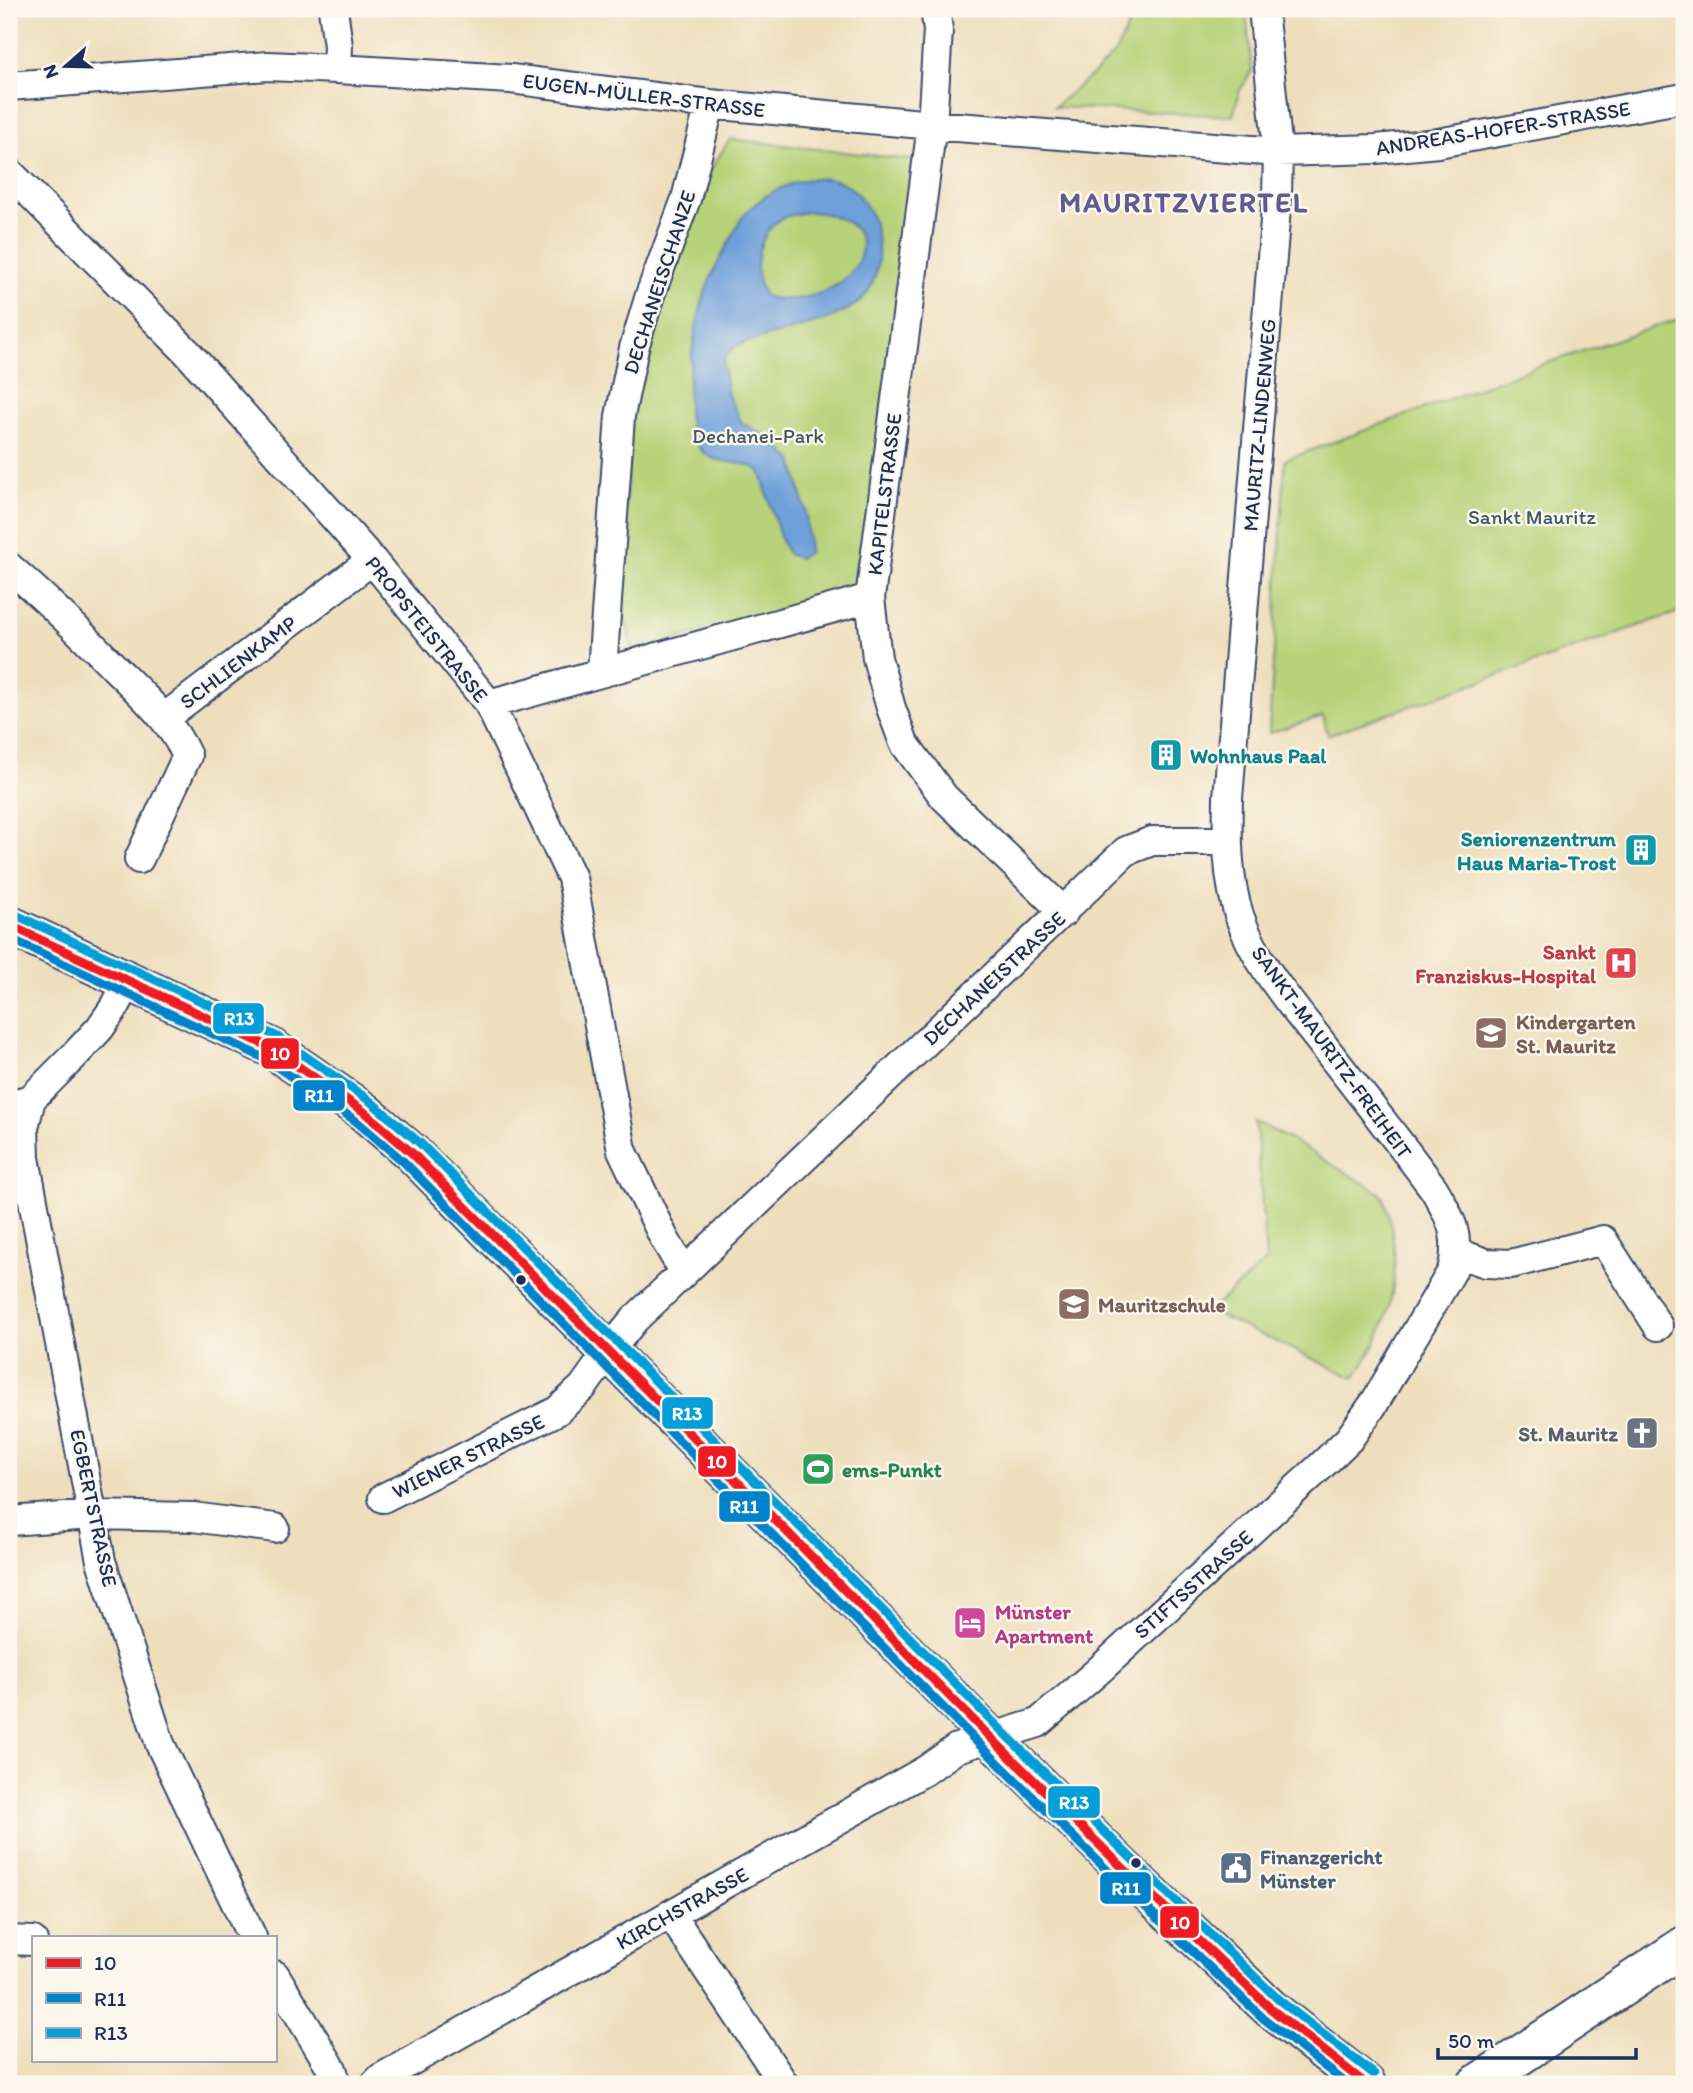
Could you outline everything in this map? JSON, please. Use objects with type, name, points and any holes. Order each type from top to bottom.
[{"type":"main road","points":[[9,925],[270,1047],[363,1111],[412,1153],[990,1738],[1270,2009],[1366,2084]]},
{"type":"main road","points":[[1477,2084],[1684,1946]]},
{"type":"street","points":[[333,9],[338,46],[337,69]]},
{"type":"street","name":"KAPITELSTRASSE","points":[[935,9],[938,30],[932,125],[870,598],[877,658],[904,743],[944,797],[1064,912]]},
{"type":"street","name":"MAURITZ-LINDENWEG","points":[[1227,841],[1228,798],[1276,210],[1278,152],[1263,9]]},
{"type":"street","name":"EUGEN-MÜLLER-STRASSE","points":[[9,86],[268,66],[337,69],[511,79],[710,104],[932,125],[1278,152]]},
{"type":"street","name":"ANDREAS-HOFER-STRASSE","points":[[1278,152],[1376,149],[1438,143],[1684,98]]},
{"type":"street","name":"DECHANEISCHANZE","points":[[602,671],[620,416],[634,348],[650,295],[686,199],[710,104]]},
{"type":"street","name":"PROPSTEISTRASSE","points":[[9,172],[187,352],[372,560],[489,704],[572,878],[622,1150],[664,1238],[684,1272]]},
{"type":"street","name":"SCHLIENKAMP","points":[[139,859],[187,756],[178,736],[164,718],[372,560]]},
{"type":"street","points":[[9,567],[50,601],[164,718]]},
{"type":"street","points":[[489,704],[870,598]]},
{"type":"street","name":"DECHANEISTRASSE","points":[[608,1352],[635,1319],[1126,851],[1152,841],[1227,841]]},
{"type":"street","name":"SANKT-MAURITZ-FREIHEIT","points":[[1227,841],[1238,913],[1248,937],[1300,1016],[1434,1189],[1450,1217],[1457,1253]]},
{"type":"street","points":[[20,1102],[100,1028],[129,980]]},
{"type":"street","name":"EGBERTSTRASSE","points":[[20,1102],[25,1158],[102,1561],[160,1744],[252,1936]]},
{"type":"street","points":[[1457,1253],[1486,1263],[1511,1264],[1603,1240],[1658,1326]]},
{"type":"street","name":"STIFTSSTRASSE","points":[[990,1738],[1038,1723],[1097,1672],[1349,1439],[1375,1402],[1452,1270],[1457,1253]]},
{"type":"street","name":"WIENER STRASSE","points":[[383,1498],[557,1411],[583,1387],[608,1352]]},
{"type":"street","points":[[9,1521],[92,1515],[193,1517],[275,1528]]},
{"type":"street","name":"KIRCHSTRASSE","points":[[375,2084],[926,1770],[957,1748],[990,1738]]},
{"type":"street","points":[[671,1915],[784,2084]]},
{"type":"street","points":[[9,1940],[32,1941]]},
{"type":"street","points":[[276,1977],[332,2069],[337,2084]]},
{"type":"green space","points":[[1125,9],[1246,9],[1252,71],[1240,90],[1233,116],[1054,107],[1115,53],[1129,25]]},
{"type":"green space","name":"Dechanei-Park","points":[[730,139],[921,161],[864,592],[632,650],[624,610],[622,558],[632,414],[647,345],[683,234],[712,167]]},
{"type":"green space","name":"Sankt Mauritz","points":[[1684,317],[1684,610],[1328,735],[1323,716],[1269,733],[1285,460],[1538,366]]},
{"type":"green space","points":[[1256,1122],[1291,1140],[1380,1193],[1384,1198],[1394,1247],[1392,1292],[1379,1336],[1354,1378],[1209,1311],[1266,1261]]},
{"type":"water","points":[[830,179],[851,188],[863,201],[872,218],[878,255],[876,274],[869,290],[858,303],[816,323],[736,346],[728,353],[723,364],[728,395],[742,423],[767,436],[793,460],[806,513],[809,552],[799,558],[789,555],[782,543],[760,471],[751,466],[715,459],[699,448],[689,423],[688,385],[706,290],[741,219],[774,191],[800,181]],"holes":[[[805,212],[840,218],[856,231],[862,246],[857,264],[844,279],[823,292],[797,299],[766,297],[761,289],[757,270],[759,250],[773,225],[785,217]]]},
{"type":"transit line","name":"R13","points":[[14,914],[276,1036],[370,1101],[421,1144],[1131,1858],[1279,2000],[1374,2074]]},
{"type":"transit line","name":"10","points":[[9,925],[270,1047],[363,1111],[412,1153],[1122,1867],[1271,2009],[1366,2084]]},
{"type":"transit line","name":"R11","points":[[9,938],[264,1058],[356,1121],[404,1162],[1113,1876],[1263,2018],[1347,2084]]},
{"type":"place","name":"Wohnhaus Paal","points":[[1166,755]]},
{"type":"place","name":"Seniorenzentrum Haus Maria-Trost","points":[[1641,850]]},
{"type":"place","name":"Sankt Franziskus-Hospital","points":[[1621,963]]},
{"type":"place","name":"Kindergarten St. Mauritz","points":[[1491,1033]]},
{"type":"place","name":"Mauritzschule","points":[[1074,1304]]},
{"type":"place","name":"St. Mauritz","points":[[1642,1433]]},
{"type":"place","name":"ems-Punkt","points":[[818,1469]]},
{"type":"place","name":"Münster Apartment","points":[[970,1623]]},
{"type":"place","name":"Finanzgericht Münster","points":[[1236,1868]]},
{"type":"district","name":"MAURITZVIERTEL","points":[[1184,202]]}]
